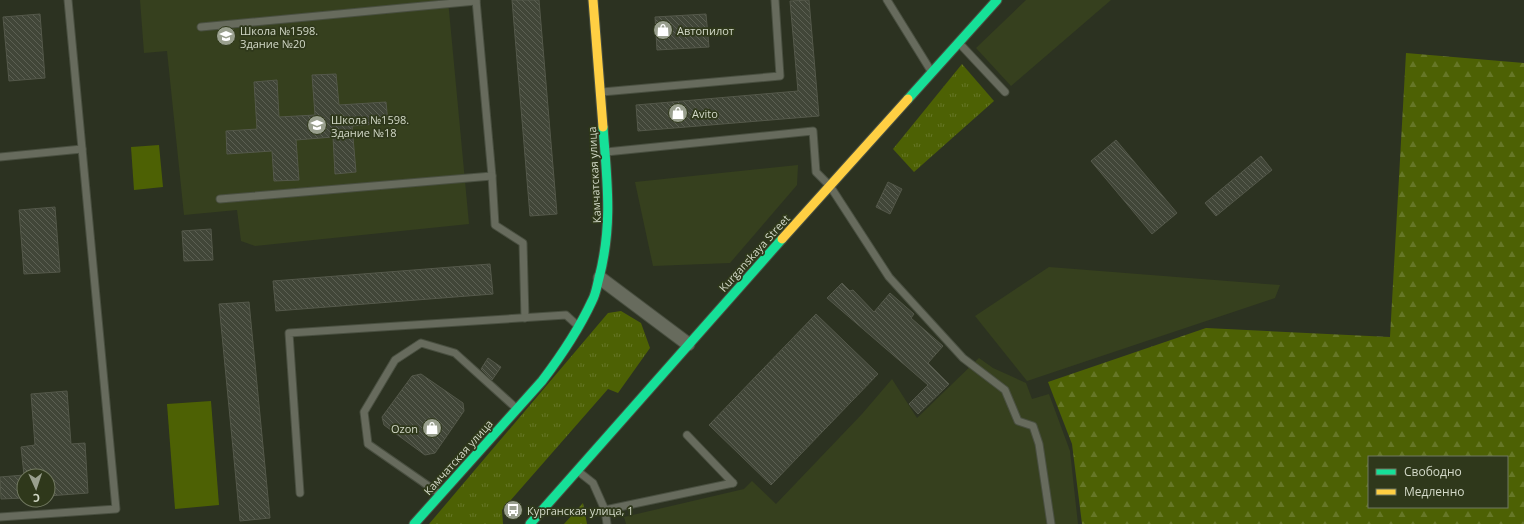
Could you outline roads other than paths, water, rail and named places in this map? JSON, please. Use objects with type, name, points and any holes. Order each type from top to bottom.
[{"type":"street","name":"Камчатская улица","points":[[414,524],[542,381],[561,356],[579,327],[593,300],[605,255],[609,200],[593,0]]},
{"type":"street","name":"Kurganskaya Street","points":[[530,524],[688,344],[998,0]]},
{"type":"street","points":[[600,278],[688,344]]},
{"type":"lane","points":[[0,517],[116,509],[68,0]]},
{"type":"lane","points":[[201,27],[476,0],[495,225],[522,243],[525,318]]},
{"type":"lane","points":[[601,92],[780,76],[775,0]]},
{"type":"lane","points":[[887,0],[932,73]]},
{"type":"lane","points":[[959,43],[1005,92]]},
{"type":"lane","points":[[606,152],[813,131],[816,172],[830,186],[889,277],[963,358],[1005,390],[1018,421],[1032,426],[1039,444],[1051,524]]},
{"type":"lane","points":[[0,157],[82,149]]},
{"type":"lane","points":[[220,199],[492,176]]},
{"type":"lane","points":[[300,493],[289,333],[566,316],[579,327]]},
{"type":"lane","points":[[440,494],[368,444],[364,412],[395,360],[421,343],[455,353],[517,409]]},
{"type":"lane","points":[[605,510],[733,483],[687,435]]},
{"type":"lane","points":[[578,470],[593,483],[605,510],[607,524]]},
{"type":"place","name":"Автопилот","points":[[663,30]]},
{"type":"place","name":"Школа №1598. Здание №20","points":[[226,36]]},
{"type":"place","name":"Avito","points":[[678,113]]},
{"type":"place","name":"Школа №1598. Здание №18","points":[[317,125]]},
{"type":"place","name":"Ozon","points":[[432,428]]},
{"type":"place","name":"Курганская улица, 1","points":[[513,510]]}]
